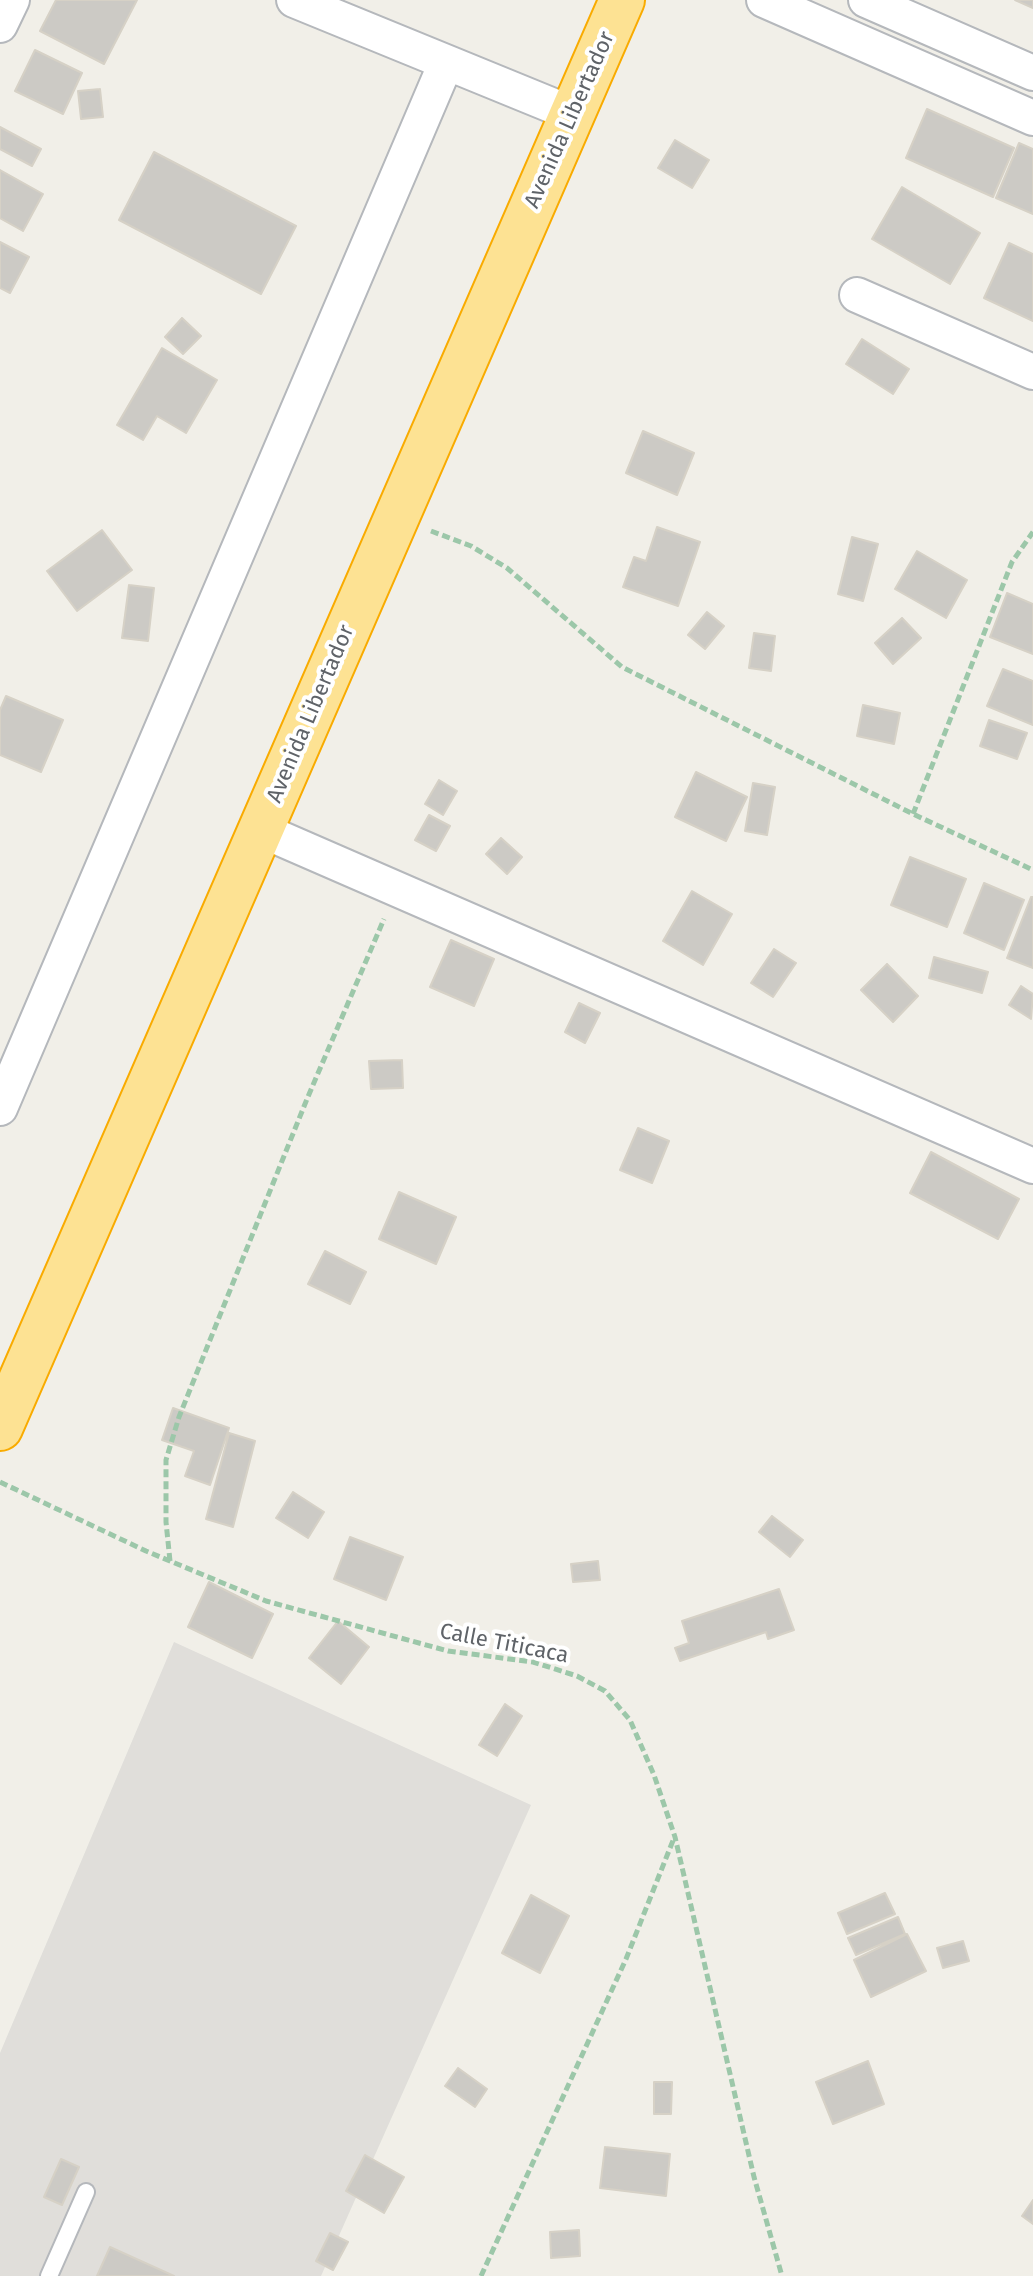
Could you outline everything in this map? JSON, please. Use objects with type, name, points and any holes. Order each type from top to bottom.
[{"type":"highway","name":"Avenida Libertador","points":[[0,1428],[622,0]]},
{"type":"street","points":[[0,25],[12,0]]},
{"type":"street","points":[[294,0],[573,114]]},
{"type":"street","points":[[764,0],[1033,118]]},
{"type":"street","points":[[866,0],[929,12],[1033,73]]},
{"type":"street","points":[[907,63],[929,12]]},
{"type":"street","points":[[0,1108],[446,63]]},
{"type":"street","points":[[857,295],[1033,372]]},
{"type":"street","points":[[261,830],[1033,1166]]},
{"type":"lane","points":[[49,2276],[86,2192]]},
{"type":"path","points":[[397,518],[471,546],[507,568],[622,667],[913,814],[1033,870]]},
{"type":"path","points":[[913,814],[1012,562],[1033,532]]},
{"type":"path","points":[[170,1561],[166,1522],[166,1460],[179,1417],[307,1099],[397,889]]},
{"type":"path","name":"Calle Titicaca","points":[[0,1482],[170,1561],[266,1601],[448,1651],[533,1662],[577,1676],[605,1691],[630,1720],[654,1775],[675,1837],[754,2177],[782,2276]]},
{"type":"path","points":[[481,2276],[626,1959],[675,1837]]},
{"type":"shaded area","points":[[174,1642],[531,1805],[321,2276],[0,2276],[0,2053]]},
{"type":"building","points":[[56,0],[137,0],[104,64],[40,31]]},
{"type":"building","points":[[1015,0],[1033,0],[1033,8]]},
{"type":"building","points":[[35,50],[82,73],[63,114],[15,91]]},
{"type":"building","points":[[100,89],[103,117],[81,119],[78,91]]},
{"type":"building","points":[[927,109],[1014,148],[993,197],[906,158]]},
{"type":"building","points":[[0,127],[41,149],[32,166],[0,149]]},
{"type":"building","points":[[675,140],[709,160],[692,188],[658,168]]},
{"type":"building","points":[[1019,143],[1033,149],[1033,214],[996,198]]},
{"type":"building","points":[[154,152],[296,226],[261,294],[119,220]]},
{"type":"building","points":[[0,170],[43,194],[23,231],[0,218]]},
{"type":"building","points":[[902,187],[980,233],[950,284],[872,239]]},
{"type":"building","points":[[0,242],[29,257],[10,293],[0,288]]},
{"type":"building","points":[[1009,243],[1033,254],[1033,321],[984,298]]},
{"type":"building","points":[[182,318],[201,336],[183,354],[165,337]]},
{"type":"building","points":[[862,339],[909,369],[893,394],[846,364]]},
{"type":"building","points":[[162,348],[217,380],[186,433],[157,416],[143,440],[117,425]]},
{"type":"building","points":[[643,431],[694,453],[677,495],[626,473]]},
{"type":"building","points":[[657,527],[700,542],[678,606],[623,587],[634,557],[646,561]]},
{"type":"building","points":[[102,530],[132,570],[77,611],[47,571]]},
{"type":"building","points":[[852,537],[878,544],[863,601],[838,594]]},
{"type":"building","points":[[917,551],[967,580],[946,618],[895,589]]},
{"type":"building","points":[[129,585],[154,588],[148,641],[122,638]]},
{"type":"building","points":[[1007,593],[1033,604],[1033,654],[990,637]]},
{"type":"building","points":[[707,612],[724,626],[705,649],[688,635]]},
{"type":"building","points":[[902,618],[921,638],[893,664],[875,643]]},
{"type":"building","points":[[754,633],[775,636],[771,671],[749,668]]},
{"type":"building","points":[[1003,669],[1033,681],[1033,725],[987,706]]},
{"type":"building","points":[[6,696],[63,720],[41,772],[0,755],[0,710]]},
{"type":"building","points":[[863,705],[900,713],[894,744],[857,736]]},
{"type":"building","points":[[989,720],[1027,733],[1017,759],[980,746]]},
{"type":"building","points":[[696,772],[747,797],[726,841],[675,817]]},
{"type":"building","points":[[439,780],[457,791],[443,815],[425,804]]},
{"type":"building","points":[[753,783],[775,787],[767,835],[745,831]]},
{"type":"building","points":[[429,815],[450,826],[436,851],[415,840]]},
{"type":"building","points":[[501,838],[522,857],[507,874],[486,854]]},
{"type":"building","points":[[910,857],[966,879],[947,927],[891,905]]},
{"type":"building","points":[[984,883],[1024,900],[1004,950],[964,933]]},
{"type":"building","points":[[692,891],[732,914],[703,965],[663,941]]},
{"type":"building","points":[[1033,897],[1033,968],[1007,958]]},
{"type":"building","points":[[451,940],[494,959],[474,1006],[430,987]]},
{"type":"building","points":[[774,949],[796,963],[773,997],[751,983]]},
{"type":"building","points":[[934,957],[988,972],[982,993],[929,978]]},
{"type":"building","points":[[887,964],[918,996],[893,1022],[861,990]]},
{"type":"building","points":[[1021,986],[1033,994],[1031,1019],[1009,1005]]},
{"type":"building","points":[[579,1003],[600,1013],[585,1043],[565,1032]]},
{"type":"building","points":[[402,1060],[403,1088],[371,1089],[369,1061]]},
{"type":"building","points":[[638,1128],[669,1141],[652,1183],[620,1170]]},
{"type":"building","points":[[931,1152],[1019,1199],[998,1239],[910,1193]]},
{"type":"building","points":[[399,1192],[456,1217],[436,1264],[379,1239]]},
{"type":"building","points":[[325,1251],[366,1272],[350,1304],[308,1284]]},
{"type":"building","points":[[173,1408],[229,1428],[210,1485],[185,1476],[194,1451],[162,1440]]},
{"type":"building","points":[[229,1433],[255,1441],[233,1527],[206,1519]]},
{"type":"building","points":[[293,1492],[324,1512],[308,1538],[276,1518]]},
{"type":"building","points":[[772,1516],[803,1540],[790,1557],[759,1532]]},
{"type":"building","points":[[350,1537],[403,1557],[386,1600],[334,1579]]},
{"type":"building","points":[[598,1561],[600,1580],[573,1582],[571,1564]]},
{"type":"building","points":[[209,1582],[273,1614],[252,1658],[188,1627]]},
{"type":"building","points":[[779,1589],[794,1630],[768,1639],[766,1632],[680,1661],[675,1648],[689,1643],[682,1621]]},
{"type":"building","points":[[338,1621],[369,1647],[341,1684],[309,1658]]},
{"type":"building","points":[[505,1704],[522,1716],[497,1756],[479,1745]]},
{"type":"building","points":[[885,1893],[895,1914],[847,1934],[838,1913]]},
{"type":"building","points":[[531,1895],[569,1916],[540,1973],[502,1953]]},
{"type":"building","points":[[898,1917],[905,1934],[856,1955],[848,1938]]},
{"type":"building","points":[[907,1934],[926,1971],[871,1997],[854,1960]]},
{"type":"building","points":[[963,1941],[969,1961],[943,1968],[937,1948]]},
{"type":"building","points":[[868,2061],[884,2104],[833,2124],[816,2082]]},
{"type":"building","points":[[458,2068],[487,2089],[475,2107],[445,2086]]},
{"type":"building","points":[[654,2082],[672,2082],[671,2114],[654,2114]]},
{"type":"building","points":[[605,2147],[670,2154],[666,2196],[600,2188]]},
{"type":"building","points":[[365,2155],[404,2177],[384,2213],[346,2191]]},
{"type":"building","points":[[61,2159],[79,2167],[62,2205],[44,2197]]},
{"type":"building","points":[[1033,2200],[1033,2224],[1022,2216]]},
{"type":"building","points":[[579,2230],[580,2256],[551,2258],[550,2232]]},
{"type":"building","points":[[330,2233],[348,2242],[333,2270],[316,2261]]},
{"type":"building","points":[[110,2247],[174,2276],[97,2276]]}]
